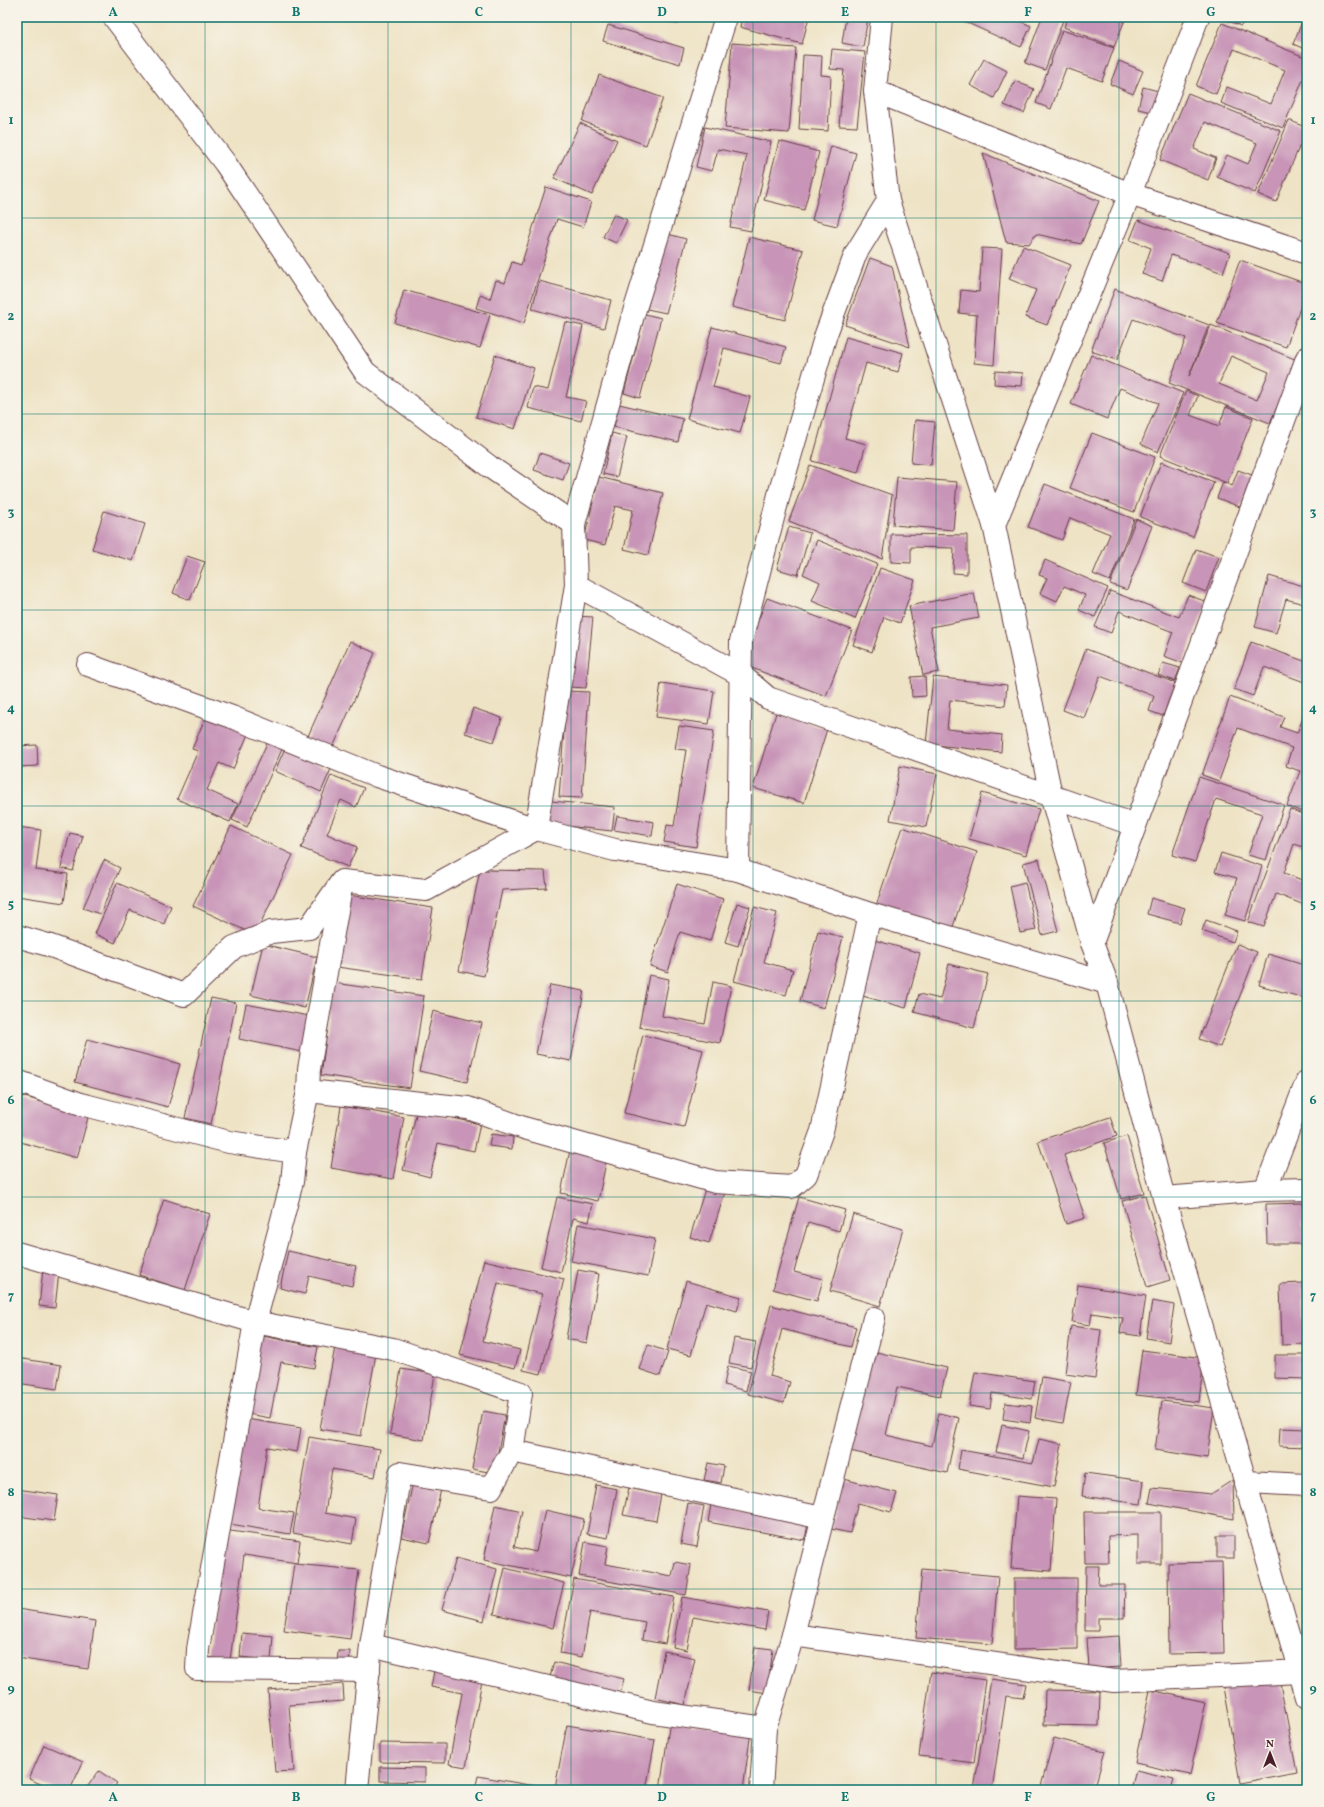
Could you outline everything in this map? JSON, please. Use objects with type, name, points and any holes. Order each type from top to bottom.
[{"type":"street","points":[[114,17],[225,163],[365,372],[490,467],[574,524]]},
{"type":"street","points":[[536,829],[576,586],[574,524],[634,312],[726,17]]},
{"type":"street","points":[[882,17],[875,91],[888,201],[994,525],[1051,795],[1092,943],[1107,983],[1164,1198],[1307,1697]]},
{"type":"street","points":[[994,525],[1130,194],[1198,17]]},
{"type":"street","points":[[875,91],[1130,194],[1307,253]]},
{"type":"street","points":[[738,870],[741,641],[780,491],[826,334],[856,254],[888,201]]},
{"type":"street","points":[[1092,943],[1307,358]]},
{"type":"street","points":[[576,586],[741,675],[768,698],[1135,825]]},
{"type":"street","points":[[88,665],[232,717],[377,776],[536,829],[615,850],[738,870],[870,914],[1107,983]]},
{"type":"street","points":[[342,881],[426,890],[536,829]]},
{"type":"street","points":[[17,936],[48,945],[184,995],[234,947],[271,932],[309,928],[342,881]]},
{"type":"street","points":[[342,881],[309,1068],[308,1091],[295,1152],[292,1182],[255,1322],[198,1649],[197,1669],[368,1671]]},
{"type":"street","points":[[308,1091],[468,1108],[524,1128],[715,1182],[792,1187],[806,1175],[822,1132],[870,914]]},
{"type":"street","points":[[17,1081],[81,1104],[229,1142],[295,1152]]},
{"type":"street","points":[[1265,1190],[1307,1081]]},
{"type":"street","points":[[1164,1198],[1265,1190],[1307,1189]]},
{"type":"street","points":[[17,1253],[255,1322],[393,1349],[521,1393],[512,1451],[491,1488],[400,1473],[371,1645],[358,1790]]},
{"type":"street","points":[[761,1790],[765,1728],[793,1635],[874,1318]]},
{"type":"street","points":[[512,1451],[822,1518]]},
{"type":"street","points":[[1246,1482],[1307,1485]]},
{"type":"street","points":[[793,1635],[1114,1681],[1300,1672]]},
{"type":"street","points":[[371,1645],[653,1712],[765,1728]]},
{"type":"building","points":[[592,17],[613,17],[611,23]]},
{"type":"building","points":[[654,17],[678,17],[677,24]]},
{"type":"building","points":[[742,17],[809,17],[802,44],[740,27]]},
{"type":"building","points":[[846,17],[868,17],[863,47],[842,43]]},
{"type":"building","points":[[964,17],[1011,17],[1031,26],[1021,47],[963,21]]},
{"type":"building","points":[[1042,17],[1056,17],[1063,20],[1045,70],[1025,63]]},
{"type":"building","points":[[1068,17],[1126,17],[1114,47],[1064,27]]},
{"type":"building","points":[[1219,17],[1245,17],[1241,26]]},
{"type":"building","points":[[1304,17],[1307,17],[1307,50],[1293,44]]},
{"type":"building","points":[[1222,23],[1307,58],[1307,70],[1283,128],[1221,103],[1227,87],[1271,104],[1285,70],[1234,49],[1216,94],[1196,86]]},
{"type":"building","points":[[608,25],[684,48],[680,64],[603,41]]},
{"type":"building","points":[[1062,30],[1114,48],[1102,81],[1066,68],[1051,109],[1036,103]]},
{"type":"building","points":[[732,43],[796,48],[789,133],[725,128]]},
{"type":"building","points":[[832,49],[865,52],[857,127],[839,126],[844,70],[830,69]]},
{"type":"building","points":[[803,55],[822,56],[821,75],[831,76],[828,131],[799,129]]},
{"type":"building","points":[[984,59],[1007,71],[994,98],[970,85]]},
{"type":"building","points":[[1119,61],[1143,71],[1133,94],[1110,84]]},
{"type":"building","points":[[599,75],[663,98],[646,145],[582,121]]},
{"type":"building","points":[[1015,81],[1034,89],[1024,113],[1004,105]]},
{"type":"building","points":[[1143,87],[1162,92],[1156,113],[1138,109]]},
{"type":"building","points":[[1188,93],[1281,131],[1255,193],[1217,177],[1227,155],[1248,164],[1257,143],[1205,122],[1194,149],[1216,158],[1208,180],[1160,160]]},
{"type":"building","points":[[1289,120],[1307,128],[1307,148],[1300,145],[1276,202],[1258,194]]},
{"type":"building","points":[[580,123],[617,140],[592,195],[554,178]]},
{"type":"building","points":[[705,127],[771,142],[751,231],[730,227],[747,155],[718,149],[712,171],[696,167]]},
{"type":"building","points":[[779,141],[819,152],[804,210],[764,200]]},
{"type":"building","points":[[831,146],[856,153],[837,226],[812,220]]},
{"type":"building","points":[[983,153],[1099,201],[1081,244],[1036,234],[1029,244],[1006,242]]},
{"type":"building","points":[[546,187],[591,202],[583,227],[557,219],[524,323],[476,308],[480,295],[490,299],[496,280],[505,283],[512,262],[521,265]]},
{"type":"building","points":[[614,214],[627,220],[616,243],[603,237]]},
{"type":"building","points":[[1138,220],[1230,253],[1223,273],[1171,255],[1162,281],[1142,274],[1151,248],[1130,240]]},
{"type":"building","points":[[668,234],[686,239],[666,313],[647,309]]},
{"type":"building","points":[[749,237],[803,250],[785,320],[732,307]]},
{"type":"building","points":[[1023,246],[1071,265],[1047,325],[1025,317],[1036,290],[1009,279]]},
{"type":"building","points":[[982,248],[1002,249],[994,365],[974,363],[977,315],[959,313],[961,290],[979,292]]},
{"type":"building","points":[[870,258],[892,266],[910,347],[845,325]]},
{"type":"building","points":[[1240,260],[1307,284],[1307,289],[1286,347],[1217,323]]},
{"type":"building","points":[[539,281],[611,300],[604,328],[532,309]]},
{"type":"building","points":[[1115,289],[1209,325],[1189,376],[1211,325],[1297,360],[1270,423],[1169,383],[1186,338],[1133,319],[1117,360],[1091,351]],"holes":[[[1231,356],[1269,372],[1257,400],[1219,384]]]},
{"type":"building","points":[[404,290],[490,315],[480,348],[395,323]]},
{"type":"building","points":[[645,314],[661,318],[640,398],[624,393]]},
{"type":"building","points":[[565,322],[583,326],[566,397],[586,401],[581,421],[528,408],[533,387],[548,390]]},
{"type":"building","points":[[712,327],[786,347],[781,363],[724,348],[713,387],[750,397],[740,433],[687,419]]},
{"type":"building","points":[[846,337],[903,353],[898,372],[866,363],[845,438],[866,444],[858,473],[812,461]]},
{"type":"building","points":[[495,355],[534,368],[515,429],[476,417]]},
{"type":"building","points":[[1091,355],[1183,393],[1158,452],[1141,444],[1158,403],[1120,388],[1107,419],[1071,404]]},
{"type":"building","points":[[995,371],[1023,373],[1022,386],[994,384]]},
{"type":"building","points":[[1186,391],[1198,396],[1190,415],[1219,426],[1226,407],[1253,418],[1227,483],[1160,456]]},
{"type":"building","points":[[619,404],[683,419],[678,442],[614,427]]},
{"type":"building","points":[[915,420],[935,422],[931,465],[911,463]]},
{"type":"building","points":[[612,433],[627,437],[617,477],[603,474]]},
{"type":"building","points":[[1092,433],[1155,457],[1134,512],[1070,488]]},
{"type":"building","points":[[540,453],[569,463],[563,480],[534,470]]},
{"type":"building","points":[[1161,462],[1214,482],[1193,537],[1140,517]]},
{"type":"building","points":[[810,465],[892,495],[882,559],[789,521]]},
{"type":"building","points":[[1238,470],[1252,475],[1240,507],[1217,498],[1223,482],[1232,486]]},
{"type":"building","points":[[599,477],[663,493],[648,555],[624,549],[633,510],[615,506],[605,545],[584,540]]},
{"type":"building","points":[[897,477],[957,482],[953,530],[893,525]]},
{"type":"building","points":[[1045,484],[1134,519],[1110,581],[1093,574],[1110,534],[1070,518],[1062,540],[1028,527]]},
{"type":"building","points":[[104,511],[145,524],[133,561],[92,549]]},
{"type":"building","points":[[1136,519],[1152,526],[1127,590],[1110,584]]},
{"type":"building","points":[[789,527],[810,533],[798,575],[777,569]]},
{"type":"building","points":[[891,534],[967,535],[967,574],[953,573],[954,548],[911,547],[911,563],[891,562]]},
{"type":"building","points":[[817,540],[877,564],[855,619],[812,601],[820,582],[803,574]]},
{"type":"building","points":[[1196,549],[1219,557],[1206,592],[1183,583]]},
{"type":"building","points":[[187,556],[205,562],[190,600],[173,593]]},
{"type":"building","points":[[1045,560],[1108,588],[1095,617],[1079,610],[1085,595],[1064,586],[1057,601],[1040,593],[1047,578],[1039,575]]},
{"type":"building","points":[[880,568],[915,580],[900,623],[884,617],[872,652],[853,645]]},
{"type":"building","points":[[1269,576],[1307,587],[1307,605],[1286,599],[1276,633],[1255,627]]},
{"type":"building","points":[[1110,591],[1179,617],[1188,595],[1207,602],[1183,663],[1164,656],[1173,632],[1119,611],[1111,633],[1095,627]]},
{"type":"building","points":[[974,593],[979,618],[930,627],[939,672],[923,675],[909,606]]},
{"type":"building","points":[[767,598],[852,630],[826,696],[741,664]]},
{"type":"building","points":[[576,616],[593,617],[586,688],[569,687]]},
{"type":"building","points":[[350,641],[375,653],[330,754],[305,743]]},
{"type":"building","points":[[1251,642],[1307,662],[1307,683],[1264,667],[1253,696],[1234,689]]},
{"type":"building","points":[[1086,649],[1175,683],[1163,716],[1149,711],[1154,696],[1100,676],[1084,718],[1063,710]]},
{"type":"building","points":[[1163,663],[1180,668],[1175,681],[1158,675]]},
{"type":"building","points":[[925,676],[926,696],[912,697],[911,677]]},
{"type":"building","points":[[933,677],[1007,685],[1005,706],[950,700],[947,729],[1002,735],[1001,752],[926,744]]},
{"type":"building","points":[[661,683],[714,691],[709,724],[656,717]]},
{"type":"building","points":[[567,691],[589,692],[582,798],[559,797]]},
{"type":"building","points":[[1230,697],[1284,717],[1280,727],[1297,733],[1305,714],[1307,715],[1307,802],[1303,812],[1287,806],[1300,771],[1286,766],[1292,748],[1238,728],[1219,781],[1202,775]]},
{"type":"building","points":[[473,708],[502,718],[494,742],[465,733]]},
{"type":"building","points":[[776,713],[827,729],[804,803],[753,788]]},
{"type":"building","points":[[207,714],[249,732],[233,769],[219,763],[207,790],[238,804],[230,822],[177,799],[198,751],[192,749]]},
{"type":"building","points":[[679,726],[714,731],[696,847],[664,842],[667,825],[674,826],[686,750],[675,749]]},
{"type":"building","points":[[268,741],[283,747],[247,827],[232,820]]},
{"type":"building","points":[[37,745],[38,766],[17,767],[17,746]]},
{"type":"building","points":[[285,748],[331,769],[321,792],[275,771]]},
{"type":"building","points":[[900,766],[937,774],[926,827],[890,820]]},
{"type":"building","points":[[331,775],[364,788],[356,807],[341,800],[327,834],[357,847],[348,867],[301,848]]},
{"type":"building","points":[[1199,777],[1284,805],[1266,860],[1248,855],[1262,814],[1216,799],[1195,862],[1172,855]]},
{"type":"building","points":[[982,793],[1039,809],[1026,855],[969,839]]},
{"type":"building","points":[[551,801],[615,807],[612,831],[548,824]]},
{"type":"building","points":[[1290,809],[1307,816],[1307,848],[1294,844],[1284,873],[1307,882],[1307,906],[1276,894],[1264,927],[1248,922]]},
{"type":"building","points":[[617,816],[654,822],[652,836],[614,830]]},
{"type":"building","points":[[231,826],[293,855],[255,935],[193,906]]},
{"type":"building","points":[[17,827],[41,830],[36,870],[68,874],[64,903],[17,896]]},
{"type":"building","points":[[902,827],[977,852],[951,933],[875,909]]},
{"type":"building","points":[[70,833],[83,836],[73,871],[61,868]]},
{"type":"building","points":[[1221,853],[1262,866],[1245,921],[1225,915],[1237,878],[1215,872]]},
{"type":"building","points":[[1039,859],[1058,931],[1042,935],[1023,863]]},
{"type":"building","points":[[104,860],[120,868],[100,914],[83,908]]},
{"type":"building","points":[[480,870],[545,871],[547,888],[502,890],[484,976],[459,971]]},
{"type":"building","points":[[1025,882],[1036,930],[1020,933],[1010,886]]},
{"type":"building","points":[[117,883],[171,906],[164,924],[130,910],[115,943],[95,934]]},
{"type":"building","points":[[677,884],[723,899],[710,941],[680,932],[668,972],[650,966]]},
{"type":"building","points":[[348,895],[433,908],[422,979],[337,967]]},
{"type":"building","points":[[1151,898],[1185,908],[1180,923],[1147,914]]},
{"type":"building","points":[[737,903],[750,907],[738,946],[725,942]]},
{"type":"building","points":[[754,907],[777,913],[764,962],[793,970],[786,995],[734,981]]},
{"type":"building","points":[[1206,920],[1237,931],[1233,942],[1202,931]]},
{"type":"building","points":[[818,931],[843,937],[824,1008],[800,1001]]},
{"type":"building","points":[[874,940],[920,953],[906,1008],[859,995]]},
{"type":"building","points":[[263,944],[317,957],[305,1008],[251,995]]},
{"type":"building","points":[[1237,944],[1257,952],[1220,1047],[1199,1039]]},
{"type":"building","points":[[1268,954],[1307,966],[1307,999],[1259,985]]},
{"type":"building","points":[[949,964],[988,974],[974,1028],[914,1012],[919,994],[940,999]]},
{"type":"building","points":[[649,975],[669,979],[662,1016],[705,1024],[713,982],[731,986],[720,1043],[639,1027]]},
{"type":"building","points":[[334,983],[424,996],[410,1088],[321,1075]]},
{"type":"building","points":[[550,985],[584,991],[571,1061],[536,1054]]},
{"type":"building","points":[[211,998],[236,1003],[211,1124],[185,1118]]},
{"type":"building","points":[[246,1004],[314,1017],[307,1053],[239,1039]]},
{"type":"building","points":[[433,1011],[482,1023],[467,1082],[419,1071]]},
{"type":"building","points":[[643,1035],[703,1050],[684,1127],[624,1113]]},
{"type":"building","points":[[87,1039],[180,1064],[168,1107],[75,1082]]},
{"type":"building","points":[[17,1095],[89,1114],[77,1158],[17,1141]]},
{"type":"building","points":[[341,1106],[404,1117],[393,1179],[331,1168]]},
{"type":"building","points":[[417,1110],[480,1124],[474,1151],[438,1143],[430,1177],[403,1170]]},
{"type":"building","points":[[1110,1117],[1117,1136],[1064,1155],[1085,1218],[1066,1224],[1038,1141]]},
{"type":"building","points":[[491,1134],[513,1137],[512,1149],[489,1146]]},
{"type":"building","points":[[1127,1136],[1144,1193],[1121,1199],[1104,1143]]},
{"type":"building","points":[[570,1150],[607,1158],[598,1201],[561,1193]]},
{"type":"building","points":[[706,1186],[725,1192],[709,1243],[690,1237]]},
{"type":"building","points":[[1145,1195],[1170,1280],[1147,1287],[1122,1201]]},
{"type":"building","points":[[557,1197],[593,1204],[589,1222],[573,1218],[561,1272],[541,1267]]},
{"type":"building","points":[[799,1197],[845,1210],[839,1231],[808,1222],[794,1272],[823,1279],[817,1301],[773,1289]]},
{"type":"building","points":[[164,1199],[210,1214],[185,1290],[139,1275]]},
{"type":"building","points":[[1303,1203],[1303,1244],[1267,1244],[1266,1204]]},
{"type":"building","points":[[853,1214],[903,1229],[880,1306],[830,1291]]},
{"type":"building","points":[[578,1224],[655,1239],[648,1276],[571,1261]]},
{"type":"building","points":[[288,1251],[356,1266],[352,1286],[309,1276],[305,1294],[280,1288]]},
{"type":"building","points":[[484,1260],[564,1279],[541,1374],[523,1370],[542,1294],[498,1283],[483,1341],[520,1350],[515,1368],[460,1355]]},
{"type":"building","points":[[43,1269],[59,1271],[55,1308],[39,1306]]},
{"type":"building","points":[[578,1270],[599,1274],[587,1343],[566,1339]]},
{"type":"building","points":[[686,1281],[741,1297],[737,1311],[706,1302],[691,1355],[667,1349]]},
{"type":"building","points":[[1303,1283],[1305,1344],[1282,1345],[1280,1284]]},
{"type":"building","points":[[1078,1285],[1146,1296],[1140,1336],[1120,1333],[1123,1318],[1092,1313],[1090,1325],[1072,1322]]},
{"type":"building","points":[[1152,1301],[1174,1305],[1169,1342],[1146,1338]]},
{"type":"building","points":[[771,1305],[856,1327],[851,1347],[782,1329],[770,1376],[790,1382],[784,1403],[748,1394]]},
{"type":"building","points":[[1071,1326],[1101,1330],[1095,1378],[1065,1374]]},
{"type":"building","points":[[258,1335],[318,1347],[314,1368],[281,1362],[270,1418],[243,1413]]},
{"type":"building","points":[[734,1338],[756,1342],[751,1367],[729,1363]]},
{"type":"building","points":[[648,1345],[668,1352],[660,1376],[639,1369]]},
{"type":"building","points":[[335,1347],[376,1354],[361,1436],[320,1429]]},
{"type":"building","points":[[1142,1350],[1204,1358],[1199,1402],[1136,1395]]},
{"type":"building","points":[[872,1351],[947,1368],[940,1396],[897,1387],[886,1435],[932,1446],[939,1413],[959,1418],[947,1473],[850,1451]]},
{"type":"building","points":[[1275,1355],[1307,1355],[1307,1379],[1275,1378]]},
{"type":"building","points":[[17,1358],[61,1365],[57,1389],[17,1383]]},
{"type":"building","points":[[728,1366],[751,1371],[746,1391],[724,1385]]},
{"type":"building","points":[[401,1369],[435,1374],[424,1440],[390,1434]]},
{"type":"building","points":[[975,1372],[1035,1381],[1032,1399],[992,1393],[990,1409],[969,1406]]},
{"type":"building","points":[[1042,1377],[1071,1382],[1063,1423],[1035,1418]]},
{"type":"building","points":[[1162,1401],[1214,1408],[1207,1458],[1155,1450]]},
{"type":"building","points":[[1005,1403],[1032,1406],[1030,1423],[1003,1419]]},
{"type":"building","points":[[483,1411],[505,1415],[494,1473],[472,1469]]},
{"type":"building","points":[[246,1419],[301,1428],[297,1452],[267,1447],[258,1508],[294,1513],[290,1534],[230,1524]]},
{"type":"building","points":[[1002,1425],[1029,1431],[1023,1458],[996,1452]]},
{"type":"building","points":[[1280,1428],[1307,1429],[1307,1447],[1279,1446]]},
{"type":"building","points":[[309,1437],[380,1449],[375,1477],[332,1469],[325,1513],[356,1519],[352,1544],[293,1533]]},
{"type":"building","points":[[1039,1439],[1062,1444],[1054,1487],[958,1469],[961,1450],[1033,1463]]},
{"type":"building","points":[[708,1463],[724,1466],[721,1483],[704,1480]]},
{"type":"building","points":[[1085,1473],[1144,1481],[1141,1504],[1082,1496]]},
{"type":"building","points":[[844,1479],[897,1493],[891,1512],[858,1503],[850,1533],[831,1529]]},
{"type":"building","points":[[1233,1480],[1234,1519],[1149,1503],[1152,1488],[1211,1494]]},
{"type":"building","points":[[413,1482],[441,1489],[429,1543],[401,1537]]},
{"type":"building","points":[[596,1485],[617,1489],[608,1538],[587,1534]]},
{"type":"building","points":[[629,1488],[661,1494],[656,1521],[623,1515]]},
{"type":"building","points":[[17,1489],[58,1495],[54,1521],[17,1516]]},
{"type":"building","points":[[1017,1496],[1056,1499],[1051,1571],[1011,1568]]},
{"type":"building","points":[[688,1503],[704,1506],[697,1547],[681,1544]]},
{"type":"building","points":[[495,1505],[522,1511],[514,1547],[536,1552],[545,1510],[584,1519],[571,1578],[484,1560]]},
{"type":"building","points":[[711,1505],[808,1523],[805,1540],[708,1522]]},
{"type":"building","points":[[1084,1512],[1161,1512],[1161,1564],[1138,1564],[1138,1535],[1108,1536],[1109,1563],[1085,1563]]},
{"type":"building","points":[[224,1530],[300,1541],[297,1563],[244,1555],[230,1660],[207,1657]]},
{"type":"building","points":[[1217,1536],[1234,1536],[1234,1558],[1217,1558]]},
{"type":"building","points":[[585,1542],[608,1546],[605,1564],[672,1576],[675,1562],[691,1565],[686,1595],[579,1576]]},
{"type":"building","points":[[456,1558],[497,1569],[484,1621],[442,1610]]},
{"type":"building","points":[[1222,1562],[1224,1653],[1169,1654],[1168,1563]]},
{"type":"building","points":[[294,1564],[359,1570],[350,1639],[284,1630]]},
{"type":"building","points":[[1086,1566],[1099,1566],[1098,1585],[1125,1585],[1124,1618],[1098,1618],[1098,1631],[1085,1631]]},
{"type":"building","points":[[505,1568],[564,1583],[553,1628],[494,1614]]},
{"type":"building","points":[[922,1569],[998,1576],[992,1644],[916,1638]]},
{"type":"building","points":[[1014,1578],[1077,1578],[1077,1649],[1014,1650]]},
{"type":"building","points":[[574,1579],[674,1597],[665,1644],[642,1640],[645,1622],[590,1612],[582,1657],[560,1653]]},
{"type":"building","points":[[682,1597],[768,1612],[765,1630],[693,1617],[687,1650],[673,1647]]},
{"type":"building","points":[[17,1609],[95,1621],[88,1669],[17,1658]]},
{"type":"building","points":[[242,1633],[273,1636],[271,1660],[240,1657]]},
{"type":"building","points":[[1119,1636],[1121,1667],[1089,1669],[1087,1638]]},
{"type":"building","points":[[755,1647],[773,1649],[767,1693],[749,1690]]},
{"type":"building","points":[[338,1651],[350,1651],[349,1668],[337,1667]]},
{"type":"building","points":[[664,1651],[695,1658],[685,1705],[655,1698]]},
{"type":"building","points":[[554,1662],[624,1679],[619,1697],[549,1681]]},
{"type":"building","points":[[434,1671],[482,1680],[466,1767],[449,1764],[462,1693],[431,1687]]},
{"type":"building","points":[[931,1672],[985,1680],[974,1763],[919,1756]]},
{"type":"building","points":[[1279,1677],[1297,1772],[1240,1783],[1223,1687]]},
{"type":"building","points":[[991,1679],[1026,1684],[1023,1698],[1006,1696],[992,1790],[974,1790]]},
{"type":"building","points":[[343,1684],[344,1701],[289,1705],[294,1771],[275,1772],[268,1690]]},
{"type":"building","points":[[1045,1690],[1100,1691],[1099,1726],[1044,1725]]},
{"type":"building","points":[[1150,1690],[1206,1702],[1190,1775],[1135,1763]]},
{"type":"building","points":[[670,1720],[751,1731],[743,1790],[660,1790]]},
{"type":"building","points":[[567,1725],[655,1740],[646,1790],[569,1790],[555,1788]]},
{"type":"building","points":[[1054,1738],[1105,1751],[1094,1790],[1040,1790]]},
{"type":"building","points":[[380,1743],[445,1744],[445,1763],[380,1762]]},
{"type":"building","points":[[44,1745],[83,1762],[70,1790],[55,1790],[29,1779]]},
{"type":"building","points":[[380,1767],[425,1768],[425,1782],[380,1781]]},
{"type":"building","points":[[1136,1770],[1174,1779],[1171,1790],[1131,1790]]},
{"type":"building","points":[[99,1771],[117,1783],[112,1790],[85,1790]]},
{"type":"building","points":[[478,1776],[535,1786],[534,1790],[475,1790]]},
{"type":"building","points":[[382,1787],[469,1788],[469,1790],[382,1790]]}]
